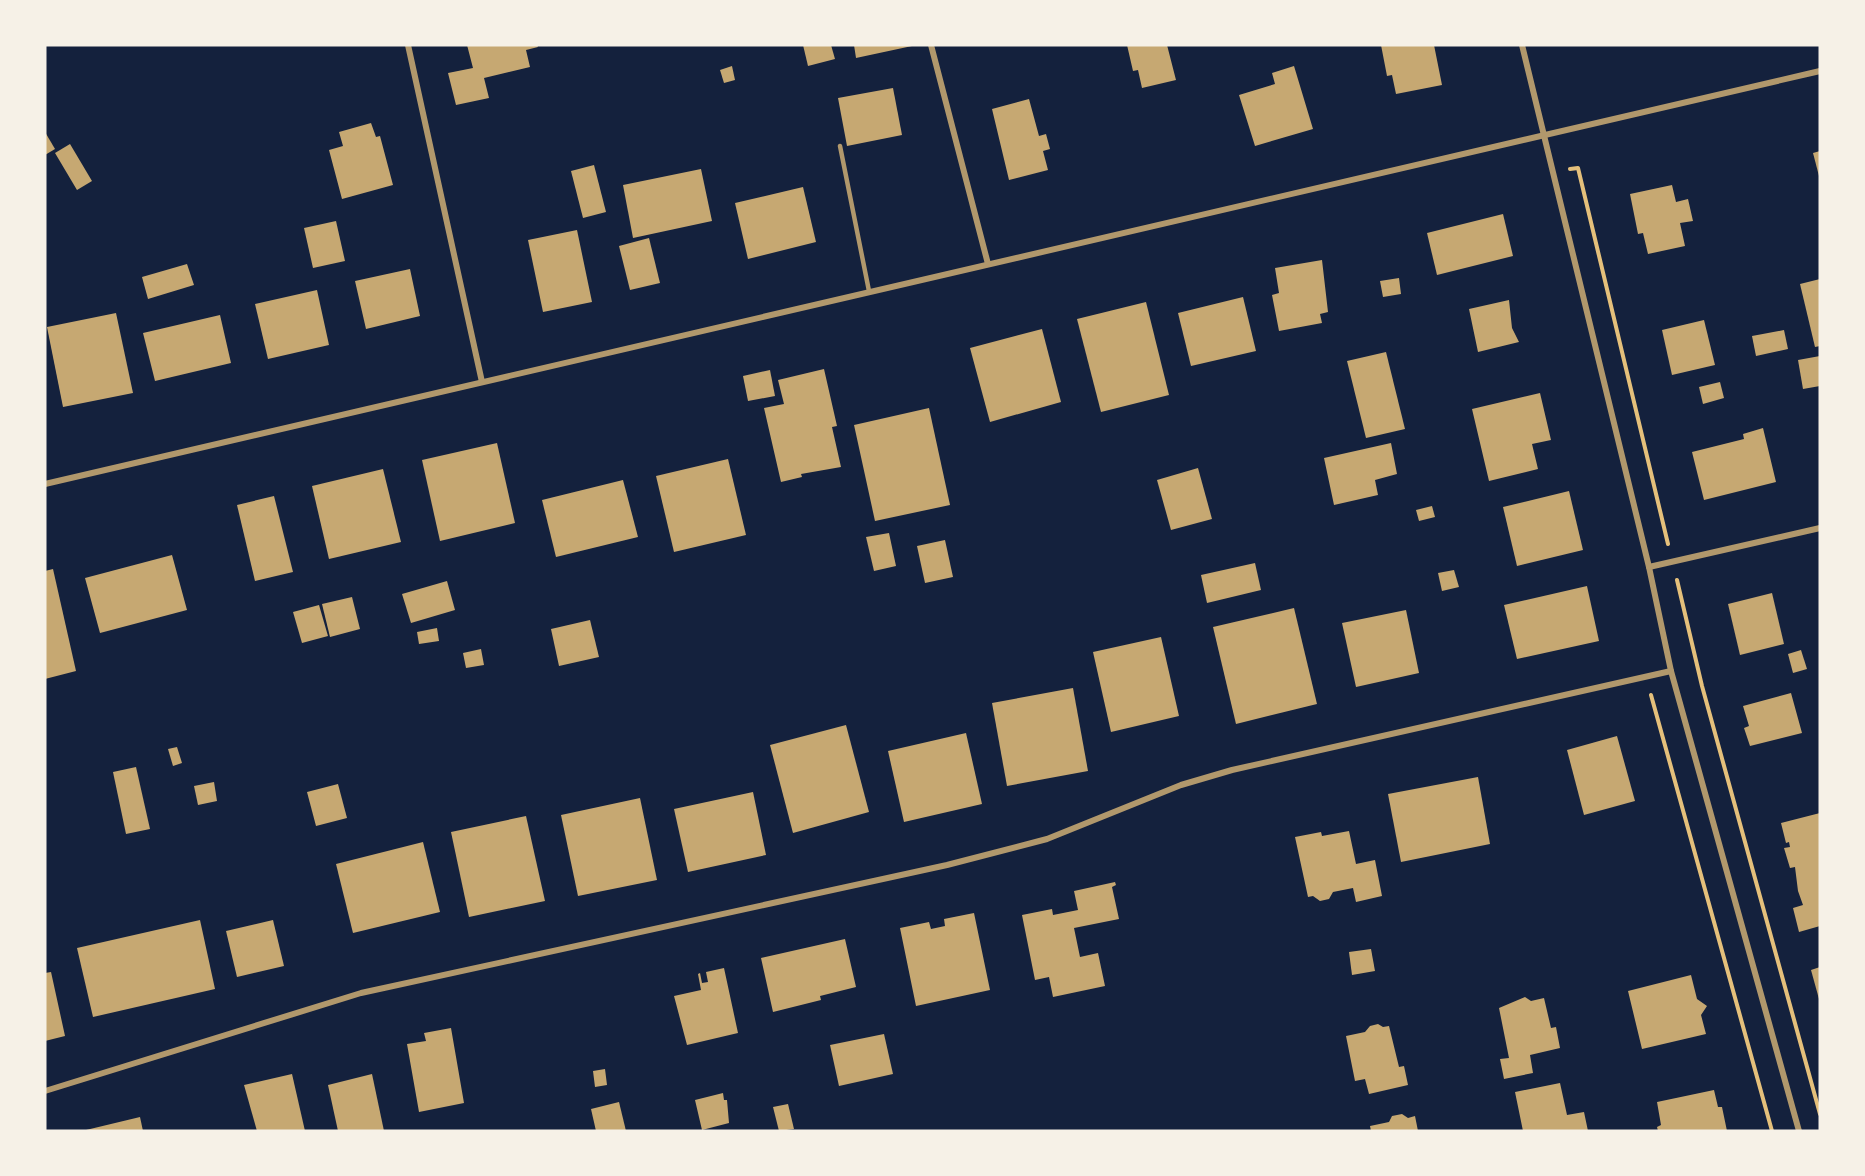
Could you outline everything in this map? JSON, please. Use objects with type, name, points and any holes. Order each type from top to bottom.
[{"type":"street","points":[[408,45],[482,382]]},
{"type":"street","points":[[931,45],[988,264]]},
{"type":"street","points":[[1522,45],[1542,135],[1649,567],[1671,671],[1799,1131]]},
{"type":"street","points":[[45,484],[1820,71]]},
{"type":"street","points":[[1649,567],[1820,528]]},
{"type":"street","points":[[45,1091],[361,993],[947,865],[1047,839],[1181,785],[1232,770],[1671,671]]},
{"type":"lane","points":[[840,146],[869,291]]},
{"type":"path","points":[[1570,169],[1578,168],[1702,686],[1820,1114]]},
{"type":"path","points":[[1646,677],[1772,1131]]},
{"type":"building","points":[[467,45],[537,45],[538,47],[526,50],[530,67],[484,78],[489,98],[456,105],[448,73],[473,68]]},
{"type":"building","points":[[803,45],[831,45],[835,59],[808,66]]},
{"type":"building","points":[[854,45],[912,45],[912,46],[856,58]]},
{"type":"building","points":[[1127,45],[1167,45],[1176,80],[1142,88],[1138,70],[1133,71]]},
{"type":"building","points":[[1381,45],[1434,45],[1442,85],[1396,94],[1392,75],[1387,76]]},
{"type":"building","points":[[732,66],[735,80],[724,83],[720,70]]},
{"type":"building","points":[[1294,66],[1313,129],[1255,146],[1239,95],[1275,84],[1272,73]]},
{"type":"building","points":[[893,88],[902,135],[847,146],[838,98]]},
{"type":"building","points":[[1029,99],[1039,136],[1046,134],[1050,149],[1043,151],[1048,170],[1009,180],[992,109]]},
{"type":"building","points":[[371,123],[376,137],[380,136],[393,185],[342,199],[329,150],[343,146],[339,132]]},
{"type":"building","points":[[45,132],[55,149],[45,155]]},
{"type":"building","points":[[70,144],[92,181],[77,190],[55,153]]},
{"type":"building","points":[[1820,151],[1820,176],[1819,176],[1813,153]]},
{"type":"building","points":[[594,165],[606,212],[583,218],[571,171]]},
{"type":"building","points":[[701,169],[712,221],[633,238],[623,185]]},
{"type":"building","points":[[1672,185],[1676,202],[1688,199],[1693,221],[1680,223],[1685,246],[1648,254],[1643,233],[1638,234],[1630,194]]},
{"type":"building","points":[[803,187],[816,242],[748,259],[735,203]]},
{"type":"building","points":[[1503,214],[1513,256],[1437,275],[1427,233]]},
{"type":"building","points":[[336,221],[345,261],[313,268],[304,228]]},
{"type":"building","points":[[577,230],[592,302],[543,312],[528,240]]},
{"type":"building","points":[[649,238],[660,283],[630,290],[619,246]]},
{"type":"building","points":[[1322,260],[1328,312],[1320,314],[1322,323],[1279,331],[1272,295],[1279,293],[1275,268]]},
{"type":"building","points":[[187,264],[194,285],[148,299],[142,277]]},
{"type":"building","points":[[410,269],[420,316],[366,329],[355,281]]},
{"type":"building","points":[[1399,278],[1401,294],[1383,297],[1380,281]]},
{"type":"building","points":[[1820,279],[1820,346],[1815,347],[1800,284]]},
{"type":"building","points":[[317,290],[329,345],[268,359],[255,304]]},
{"type":"building","points":[[1243,297],[1256,351],[1191,366],[1178,313]]},
{"type":"building","points":[[1509,300],[1512,328],[1519,342],[1478,352],[1469,309]]},
{"type":"building","points":[[1146,302],[1169,395],[1101,412],[1077,319]]},
{"type":"building","points":[[116,313],[133,393],[63,407],[47,327]]},
{"type":"building","points":[[220,315],[231,363],[155,381],[143,333]]},
{"type":"building","points":[[1704,320],[1715,365],[1672,375],[1662,330]]},
{"type":"building","points":[[1042,329],[1061,402],[990,422],[970,348]]},
{"type":"building","points":[[1784,330],[1788,349],[1756,356],[1752,336]]},
{"type":"building","points":[[1386,352],[1405,429],[1366,438],[1347,361]]},
{"type":"building","points":[[1820,356],[1820,386],[1803,389],[1798,360]]},
{"type":"building","points":[[824,369],[837,426],[832,427],[841,467],[801,474],[802,477],[781,482],[764,408],[784,404],[778,380]]},
{"type":"building","points":[[770,370],[775,396],[748,401],[743,376]]},
{"type":"building","points":[[1720,382],[1724,398],[1703,404],[1699,387]]},
{"type":"building","points":[[1540,393],[1551,440],[1532,444],[1538,469],[1489,481],[1472,409]]},
{"type":"building","points":[[929,408],[950,505],[875,521],[854,425]]},
{"type":"building","points":[[1763,428],[1776,482],[1704,500],[1692,452],[1744,439],[1743,434]]},
{"type":"building","points":[[497,443],[515,523],[440,541],[422,460]]},
{"type":"building","points":[[1391,443],[1397,474],[1375,480],[1378,495],[1334,505],[1324,458]]},
{"type":"building","points":[[728,459],[746,535],[674,552],[656,476]]},
{"type":"building","points":[[1198,468],[1212,519],[1171,530],[1157,480]]},
{"type":"building","points":[[383,469],[401,542],[329,559],[312,486]]},
{"type":"building","points":[[623,480],[638,537],[556,557],[542,500]]},
{"type":"building","points":[[1569,491],[1583,550],[1517,566],[1503,507]]},
{"type":"building","points":[[274,496],[293,572],[255,581],[237,505]]},
{"type":"building","points":[[1432,506],[1435,517],[1419,521],[1416,510]]},
{"type":"building","points":[[889,533],[896,566],[874,571],[866,537]]},
{"type":"building","points":[[945,540],[953,577],[925,583],[917,546]]},
{"type":"building","points":[[172,555],[187,610],[100,633],[85,578]]},
{"type":"building","points":[[1255,563],[1261,590],[1207,603],[1201,575]]},
{"type":"building","points":[[53,569],[76,671],[45,679],[45,571]]},
{"type":"building","points":[[1454,570],[1459,587],[1442,591],[1438,573]]},
{"type":"building","points":[[447,581],[455,610],[411,623],[402,594]]},
{"type":"building","points":[[1587,586],[1599,641],[1517,659],[1504,605]]},
{"type":"building","points":[[1772,593],[1784,644],[1740,655],[1728,604]]},
{"type":"building","points":[[352,597],[360,629],[330,637],[322,604]]},
{"type":"building","points":[[319,605],[328,636],[302,643],[293,612]]},
{"type":"building","points":[[1294,608],[1317,704],[1236,724],[1213,627]]},
{"type":"building","points":[[1406,610],[1419,673],[1356,687],[1342,623]]},
{"type":"building","points":[[590,620],[599,657],[559,666],[551,629]]},
{"type":"building","points":[[437,628],[439,641],[419,644],[417,632]]},
{"type":"building","points":[[1161,637],[1179,716],[1111,732],[1093,652]]},
{"type":"building","points":[[481,649],[484,665],[466,668],[463,653]]},
{"type":"building","points":[[1801,650],[1807,669],[1793,673],[1788,654]]},
{"type":"building","points":[[1073,688],[1088,771],[1007,786],[992,703]]},
{"type":"building","points":[[1791,693],[1802,733],[1750,746],[1744,728],[1749,726],[1743,706]]},
{"type":"building","points":[[846,725],[869,812],[793,833],[770,745]]},
{"type":"building","points":[[966,733],[982,804],[904,822],[888,751]]},
{"type":"building","points":[[1617,736],[1635,801],[1584,815],[1567,750]]},
{"type":"building","points":[[177,747],[182,763],[173,766],[168,749]]},
{"type":"building","points":[[136,767],[150,829],[126,834],[113,772]]},
{"type":"building","points":[[1478,777],[1490,844],[1401,862],[1388,794]]},
{"type":"building","points":[[214,782],[217,801],[198,805],[194,786]]},
{"type":"building","points":[[338,784],[347,818],[316,826],[307,792]]},
{"type":"building","points":[[753,792],[766,855],[688,872],[674,809]]},
{"type":"building","points":[[640,798],[657,880],[578,896],[561,815]]},
{"type":"building","points":[[1820,813],[1820,926],[1799,932],[1793,908],[1803,905],[1798,891],[1795,867],[1790,868],[1784,848],[1790,847],[1789,842],[1786,843],[1781,823]]},
{"type":"building","points":[[526,816],[545,901],[469,917],[451,832]]},
{"type":"building","points":[[1349,831],[1356,864],[1375,860],[1382,896],[1356,902],[1353,888],[1333,892],[1329,899],[1320,901],[1313,896],[1308,897],[1295,837],[1321,832],[1322,836]]},
{"type":"building","points":[[423,842],[440,912],[353,933],[336,864]]},
{"type":"building","points":[[1115,882],[1116,885],[1112,887],[1119,919],[1074,928],[1080,957],[1098,953],[1105,986],[1053,997],[1049,977],[1035,980],[1022,915],[1052,909],[1053,915],[1078,910],[1074,891]]},
{"type":"building","points":[[974,913],[990,990],[916,1006],[900,928],[929,922],[931,929],[945,926],[944,919]]},
{"type":"building","points":[[200,920],[215,989],[93,1017],[77,948]]},
{"type":"building","points":[[273,920],[284,966],[237,977],[226,931]]},
{"type":"building","points":[[845,939],[856,987],[820,996],[821,1000],[773,1012],[761,958]]},
{"type":"building","points":[[1371,949],[1375,971],[1352,975],[1349,952]]},
{"type":"building","points":[[1820,967],[1820,999],[1819,999],[1811,970]]},
{"type":"building","points":[[724,968],[738,1033],[687,1045],[674,996],[701,990],[698,974],[700,973],[702,983],[708,982],[706,972]]},
{"type":"building","points":[[51,972],[65,1036],[45,1041],[45,973]]},
{"type":"building","points":[[1691,975],[1697,999],[1707,1006],[1701,1015],[1706,1034],[1642,1049],[1628,991]]},
{"type":"building","points":[[1525,997],[1531,1001],[1544,998],[1551,1028],[1556,1027],[1560,1048],[1530,1055],[1533,1073],[1504,1079],[1500,1059],[1509,1058],[1499,1008]]},
{"type":"building","points":[[1378,1024],[1383,1027],[1389,1026],[1399,1067],[1404,1066],[1408,1085],[1369,1094],[1365,1079],[1355,1081],[1346,1036],[1365,1032],[1370,1026]]},
{"type":"building","points":[[451,1028],[464,1103],[419,1112],[407,1044],[426,1041],[424,1033]]},
{"type":"building","points":[[884,1034],[893,1074],[839,1086],[830,1045]]},
{"type":"building","points":[[605,1069],[607,1085],[595,1087],[593,1071]]},
{"type":"building","points":[[292,1074],[305,1131],[257,1131],[244,1085]]},
{"type":"building","points":[[372,1074],[384,1131],[338,1131],[328,1085]]},
{"type":"building","points":[[1560,1083],[1567,1115],[1584,1112],[1588,1131],[1523,1131],[1515,1092]]},
{"type":"building","points":[[1714,1090],[1718,1107],[1722,1107],[1727,1131],[1658,1131],[1657,1127],[1661,1125],[1657,1102]]},
{"type":"building","points":[[723,1093],[724,1100],[727,1100],[729,1123],[702,1130],[695,1100]]},
{"type":"building","points":[[619,1102],[626,1131],[596,1131],[591,1109]]},
{"type":"building","points":[[788,1104],[794,1129],[779,1131],[773,1107]]},
{"type":"building","points":[[1402,1114],[1408,1118],[1415,1116],[1418,1131],[1371,1131],[1370,1126],[1389,1122],[1392,1116]]},
{"type":"building","points":[[140,1117],[143,1131],[86,1130]]}]
